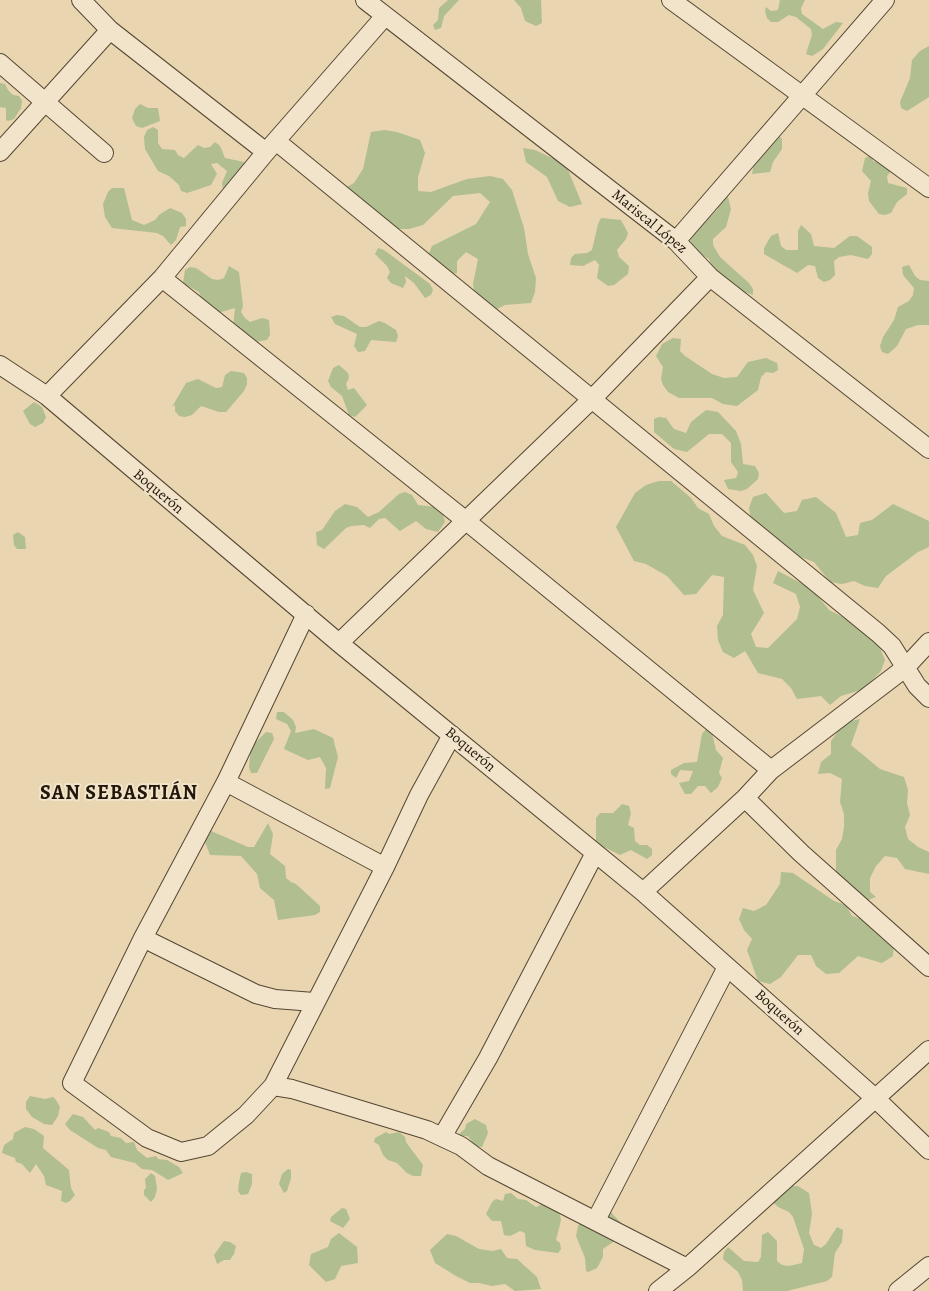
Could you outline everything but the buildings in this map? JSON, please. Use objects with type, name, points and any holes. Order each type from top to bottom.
[{"type":"street","points":[[81,0],[110,30],[271,147],[592,399],[878,633],[892,646],[917,686],[929,698]]},
{"type":"street","name":"Mariscal López","points":[[364,0],[676,242],[710,277],[929,449]]},
{"type":"street","points":[[671,0],[929,188]]},
{"type":"street","points":[[676,242],[803,98],[885,0]]},
{"type":"street","points":[[47,396],[162,278],[271,147],[385,16]]},
{"type":"street","points":[[0,152],[110,30]]},
{"type":"street","points":[[0,63],[104,153]]},
{"type":"street","points":[[339,644],[592,399],[710,277]]},
{"type":"street","points":[[162,278],[465,520],[772,770]]},
{"type":"street","name":"Boquerón","points":[[0,365],[47,396],[155,490],[306,614],[339,644],[643,892],[874,1098],[929,1150]]},
{"type":"street","points":[[306,614],[226,782],[143,938],[72,1084],[147,1138],[181,1152],[208,1146],[246,1115],[273,1086],[314,1002],[385,867],[419,795],[452,735]]},
{"type":"street","points":[[643,892],[746,798],[772,770],[905,668],[929,642]]},
{"type":"street","points":[[226,782],[385,867]]},
{"type":"street","points":[[746,798],[801,852],[929,967]]},
{"type":"street","points":[[442,1138],[488,1058],[595,854]]},
{"type":"street","points":[[143,938],[256,994],[275,999],[314,1002]]},
{"type":"street","points":[[596,1220],[727,967]]},
{"type":"street","points":[[658,1291],[687,1268],[929,1050]]},
{"type":"street","points":[[273,1086],[292,1089],[427,1130],[461,1146],[488,1166],[687,1268]]},
{"type":"street","points":[[898,1291],[929,1266]]},
{"type":"green space","points":[[448,0],[459,0],[444,16],[441,28],[435,30],[433,25],[438,20],[439,8]]},
{"type":"green space","points":[[514,0],[541,0],[542,23],[536,26],[525,21],[521,8]]},
{"type":"green space","points":[[780,0],[805,0],[801,8],[802,14],[823,29],[836,22],[843,23],[823,49],[812,56],[806,54],[812,35],[811,29],[796,17],[789,15],[778,22],[771,22],[767,18],[766,7],[771,11],[778,10]]},
{"type":"green space","points":[[929,46],[929,97],[907,111],[901,108],[900,102],[910,78],[912,60],[920,51]]},
{"type":"green space","points":[[0,83],[5,84],[13,95],[19,96],[22,101],[21,108],[14,119],[8,121],[6,120],[6,108],[0,107]]},
{"type":"green space","points":[[140,104],[148,108],[158,108],[160,121],[142,128],[136,126],[132,118],[135,109]]},
{"type":"green space","points":[[153,127],[158,130],[158,143],[162,149],[175,150],[178,155],[184,158],[198,145],[204,148],[210,147],[215,142],[220,146],[225,158],[244,162],[248,167],[229,190],[223,190],[222,183],[227,171],[217,163],[211,164],[217,174],[211,185],[187,193],[181,191],[179,185],[169,176],[158,171],[145,149],[144,137],[147,130]]},
{"type":"green space","points":[[385,130],[420,140],[425,153],[418,177],[418,191],[431,192],[467,179],[490,176],[503,179],[512,190],[524,228],[528,254],[536,278],[535,292],[531,303],[505,305],[491,312],[475,296],[473,284],[478,259],[466,252],[457,261],[457,273],[444,275],[427,258],[432,246],[476,224],[490,202],[480,193],[453,196],[423,225],[409,229],[395,229],[343,189],[354,183],[363,169],[371,132]]},
{"type":"green space","points":[[778,135],[782,139],[782,149],[773,162],[770,172],[752,174],[754,163]]},
{"type":"green space","points":[[523,148],[535,150],[558,161],[568,170],[582,204],[570,207],[558,201],[547,177],[526,162]]},
{"type":"green space","points":[[871,155],[873,161],[887,165],[891,171],[887,176],[888,183],[907,188],[907,194],[897,202],[891,213],[885,215],[879,214],[869,201],[868,193],[871,181],[862,171],[865,158]]},
{"type":"green space","points":[[112,188],[124,188],[132,220],[144,225],[155,220],[170,208],[182,213],[186,219],[186,226],[180,227],[176,240],[171,245],[163,236],[157,233],[112,228],[105,217],[103,204],[108,192]]},
{"type":"green space","points":[[728,197],[731,209],[726,227],[713,239],[713,245],[720,257],[749,283],[753,289],[753,295],[735,288],[713,271],[709,259],[694,250],[690,240],[693,234],[717,210],[721,198]]},
{"type":"green space","points":[[601,218],[621,220],[628,233],[626,239],[617,250],[619,257],[629,266],[628,274],[614,285],[608,286],[597,278],[599,265],[595,260],[583,266],[570,265],[571,258],[575,254],[587,253],[592,250]]},
{"type":"green space","points":[[801,225],[811,234],[814,246],[834,248],[850,236],[857,236],[872,247],[872,254],[868,259],[851,255],[839,257],[834,261],[835,275],[830,280],[824,282],[818,278],[815,266],[808,265],[797,273],[764,254],[764,248],[771,236],[778,233],[781,246],[786,250],[798,250],[798,231]]},
{"type":"green space","points":[[378,248],[384,250],[430,284],[433,290],[431,295],[425,298],[414,283],[405,276],[406,282],[403,288],[391,283],[387,278],[390,272],[387,266],[375,254]]},
{"type":"green space","points":[[909,265],[915,276],[920,280],[929,281],[929,325],[918,325],[906,329],[897,346],[888,354],[882,352],[880,346],[883,337],[894,320],[898,307],[909,301],[913,295],[914,288],[903,275],[902,267]]},
{"type":"green space","points":[[229,266],[239,272],[243,306],[241,312],[245,318],[250,322],[262,318],[269,320],[270,335],[267,340],[255,342],[245,333],[239,333],[233,328],[235,308],[211,315],[203,304],[199,292],[183,283],[185,270],[190,267],[196,268],[212,279],[218,280],[224,278]]},
{"type":"green space","points":[[337,315],[344,316],[360,327],[366,327],[379,321],[385,323],[396,330],[398,336],[396,342],[371,340],[365,351],[358,352],[354,346],[357,334],[335,324],[331,317]]},
{"type":"green space","points":[[673,338],[681,339],[680,351],[685,356],[712,374],[724,378],[737,377],[748,362],[766,358],[777,363],[778,370],[773,373],[766,372],[761,377],[758,390],[737,406],[723,404],[712,398],[679,398],[668,392],[663,385],[661,379],[663,367],[656,356],[662,344]]},
{"type":"green space","points":[[339,365],[348,373],[349,378],[346,384],[348,390],[354,388],[367,405],[355,417],[349,415],[342,396],[331,387],[328,381],[333,368]]},
{"type":"green space","points":[[231,371],[244,373],[247,378],[247,384],[244,391],[226,412],[219,412],[201,406],[192,415],[185,417],[179,416],[175,411],[175,405],[172,407],[186,383],[198,379],[216,388],[222,387],[225,375]]},
{"type":"green space","points":[[34,402],[42,407],[46,417],[43,423],[35,427],[30,424],[23,411]]},
{"type":"green space","points":[[706,410],[718,412],[736,431],[741,444],[743,464],[755,466],[759,473],[758,479],[747,489],[741,491],[728,489],[724,480],[736,478],[738,472],[731,462],[731,443],[722,434],[709,434],[687,452],[674,449],[654,432],[654,419],[659,417],[666,418],[674,429],[686,433],[691,422]]},
{"type":"green space","points":[[659,481],[671,481],[691,498],[698,508],[709,514],[714,526],[722,536],[745,545],[753,555],[757,566],[753,590],[764,613],[751,634],[756,647],[768,648],[797,619],[800,607],[796,594],[773,583],[778,571],[812,589],[829,610],[851,621],[871,638],[880,648],[885,660],[881,671],[864,689],[841,696],[830,705],[821,696],[797,699],[791,688],[782,679],[758,673],[745,651],[734,658],[723,652],[718,640],[717,626],[723,615],[724,577],[712,575],[696,594],[684,595],[667,576],[646,564],[634,561],[616,527],[635,493],[646,485]]},
{"type":"green space","points":[[405,492],[412,495],[418,505],[437,507],[442,511],[445,522],[438,532],[426,529],[416,521],[400,531],[385,518],[379,519],[370,528],[364,525],[346,528],[324,549],[317,545],[316,532],[322,530],[335,511],[345,504],[357,507],[368,517],[379,512],[399,494]]},
{"type":"green space","points":[[766,493],[784,513],[797,511],[802,500],[816,497],[836,513],[846,537],[858,535],[860,523],[872,520],[893,504],[929,521],[929,547],[918,552],[886,576],[878,588],[865,586],[854,581],[842,584],[830,582],[814,562],[790,553],[751,520],[749,508],[753,497]]},
{"type":"green space","points":[[18,532],[25,537],[26,549],[17,549],[14,545],[13,535]]},
{"type":"green space","points":[[277,712],[284,712],[293,720],[296,727],[295,733],[314,729],[333,738],[338,757],[330,788],[325,789],[326,768],[320,757],[308,760],[284,749],[291,731],[287,724],[276,719]]},
{"type":"green space","points":[[860,719],[851,745],[880,769],[904,777],[908,790],[907,803],[910,815],[905,827],[908,839],[918,847],[929,852],[929,874],[905,869],[897,858],[885,856],[876,866],[870,878],[870,892],[876,897],[863,902],[836,875],[836,850],[842,839],[844,827],[844,814],[840,802],[842,779],[830,773],[818,774],[821,762],[831,754],[831,741],[838,731],[847,722]]},
{"type":"green space","points":[[706,729],[712,733],[716,750],[723,758],[719,773],[722,778],[718,787],[711,793],[705,786],[698,786],[691,794],[685,794],[679,783],[689,781],[693,771],[680,770],[676,778],[671,774],[671,770],[684,763],[697,762],[702,734]]},
{"type":"green space","points":[[266,732],[272,733],[274,739],[257,773],[251,773],[249,767],[251,747]]},
{"type":"green space","points":[[622,804],[629,806],[631,813],[628,825],[634,828],[635,841],[652,849],[652,855],[647,859],[631,850],[620,855],[596,843],[596,818],[600,813],[613,813]]},
{"type":"green space","points":[[268,823],[273,834],[270,854],[285,866],[286,878],[296,884],[320,906],[320,912],[315,915],[278,920],[274,900],[260,888],[257,874],[241,856],[210,855],[205,842],[211,831],[248,847],[254,847]]},
{"type":"green space","points":[[781,872],[793,873],[834,901],[846,905],[852,916],[864,920],[894,943],[893,956],[882,963],[858,956],[839,973],[826,974],[816,966],[811,955],[798,955],[781,977],[770,984],[758,981],[747,950],[752,939],[744,930],[739,919],[743,908],[754,911],[766,905],[780,884]]},
{"type":"green space","points":[[30,1096],[45,1099],[53,1097],[56,1100],[60,1107],[58,1116],[52,1125],[44,1124],[32,1117],[26,1109],[26,1102]]},
{"type":"green space","points":[[73,1114],[83,1117],[95,1130],[98,1128],[109,1132],[111,1136],[121,1138],[126,1143],[134,1142],[137,1150],[147,1158],[156,1156],[158,1159],[167,1160],[179,1167],[183,1173],[168,1180],[152,1170],[142,1169],[135,1163],[111,1157],[106,1150],[98,1148],[70,1130],[65,1124]]},
{"type":"green space","points":[[475,1119],[486,1125],[488,1133],[482,1147],[475,1146],[468,1136],[460,1136],[459,1134],[465,1129],[466,1124]]},
{"type":"green space","points":[[25,1127],[34,1129],[44,1136],[43,1148],[69,1170],[71,1188],[75,1195],[70,1201],[66,1203],[61,1201],[62,1191],[46,1185],[44,1176],[36,1164],[30,1173],[22,1164],[16,1162],[15,1158],[2,1153],[4,1145],[13,1139],[14,1133]]},
{"type":"green space","points":[[386,1132],[389,1134],[399,1132],[405,1137],[406,1142],[423,1165],[421,1176],[413,1176],[407,1173],[397,1163],[388,1160],[383,1155],[379,1145],[374,1142],[375,1138]]},
{"type":"green space","points":[[288,1169],[291,1170],[291,1178],[287,1191],[284,1193],[279,1184],[282,1174]]},
{"type":"green space","points":[[151,1173],[155,1176],[157,1188],[155,1197],[151,1202],[144,1195],[144,1190],[146,1188],[145,1179]]},
{"type":"green space","points":[[241,1173],[252,1174],[252,1184],[248,1194],[241,1195],[238,1191],[239,1182]]},
{"type":"green space","points":[[790,1186],[798,1186],[809,1193],[812,1214],[809,1233],[814,1245],[821,1248],[826,1244],[837,1227],[843,1230],[842,1242],[835,1253],[832,1277],[827,1281],[787,1291],[743,1291],[742,1280],[738,1272],[723,1259],[724,1252],[728,1247],[744,1261],[758,1262],[761,1257],[762,1235],[768,1232],[777,1241],[777,1261],[782,1265],[789,1266],[802,1263],[804,1249],[793,1217],[789,1212],[778,1207],[773,1202]]},
{"type":"green space","points":[[511,1193],[518,1199],[526,1200],[536,1207],[545,1203],[558,1207],[561,1220],[556,1240],[560,1243],[561,1249],[558,1253],[535,1250],[526,1246],[525,1233],[520,1231],[510,1236],[504,1235],[501,1221],[492,1221],[486,1214],[492,1202],[496,1199],[503,1201],[505,1194]]},
{"type":"green space","points":[[342,1208],[346,1209],[350,1219],[343,1228],[330,1221],[331,1217]]},
{"type":"green space","points":[[609,1210],[623,1225],[619,1238],[603,1249],[603,1257],[597,1268],[588,1272],[586,1271],[585,1258],[576,1236],[578,1226],[581,1220]]},
{"type":"green space","points":[[339,1233],[357,1247],[358,1263],[341,1266],[335,1279],[326,1282],[309,1265],[311,1254],[328,1247],[331,1239]]},
{"type":"green space","points":[[447,1234],[456,1236],[479,1249],[492,1251],[501,1249],[507,1258],[517,1259],[537,1277],[541,1289],[515,1291],[505,1284],[492,1286],[470,1283],[456,1276],[435,1263],[430,1250]]},
{"type":"green space","points":[[224,1241],[236,1246],[234,1254],[230,1260],[224,1260],[217,1264],[214,1255]]},
{"type":"district","name":"SAN SEBASTIÁN","points":[[119,794]]}]
